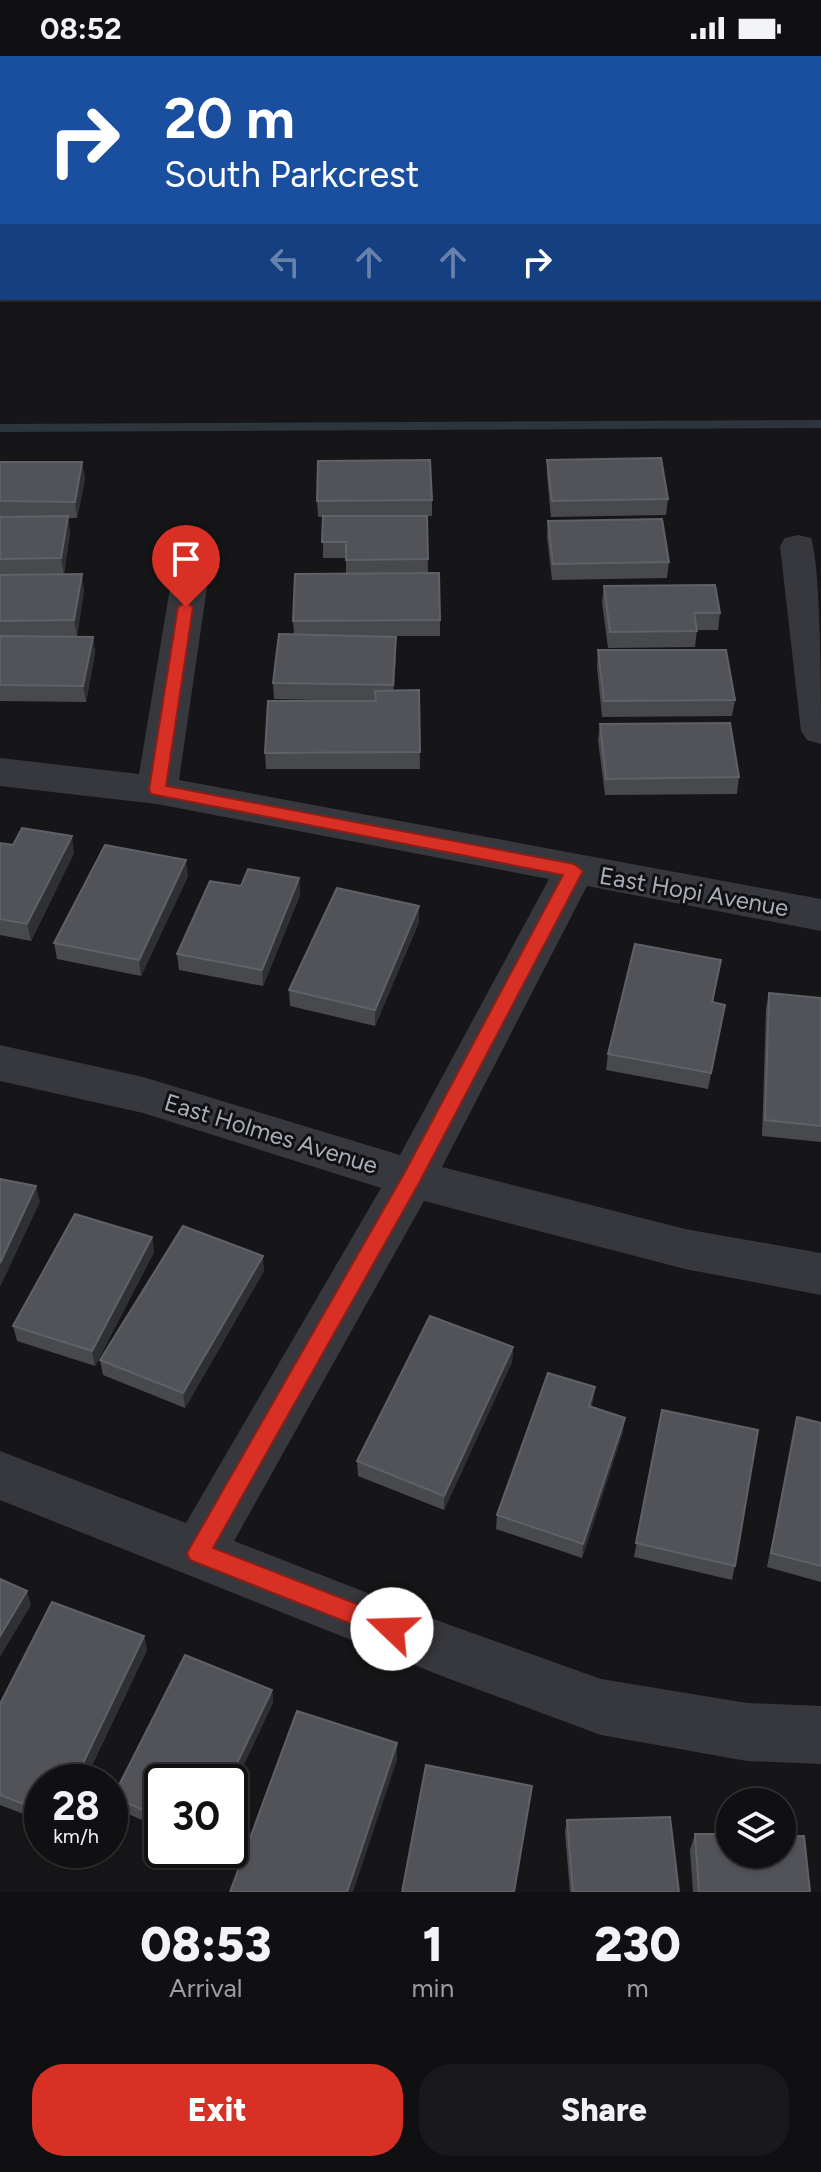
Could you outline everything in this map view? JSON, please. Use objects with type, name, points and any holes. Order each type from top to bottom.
[{"type":"street","points":[[157,790],[195,546]]},
{"type":"street","points":[[798,546],[821,731]]},
{"type":"street","name":"East Hopi Avenue","points":[[0,772],[157,790],[574,871],[821,915]]},
{"type":"street","points":[[198,1553],[412,1178],[574,871]]},
{"type":"street","name":"East Holmes Avenue","points":[[0,1063],[143,1095],[412,1178],[685,1249],[821,1274]]},
{"type":"street","points":[[0,1475],[601,1707],[747,1732],[821,1735]]},
{"type":"building","points":[[661,458],[668,499],[552,501],[547,460]]},
{"type":"building","points":[[430,460],[432,500],[317,501],[318,461]]},
{"type":"building","points":[[0,462],[82,462],[75,502],[0,501]]},
{"type":"building","points":[[68,516],[61,558],[0,559],[0,517]]},
{"type":"building","points":[[323,516],[427,516],[428,559],[346,560],[346,542],[322,542]]},
{"type":"building","points":[[662,519],[669,562],[553,564],[548,521]]},
{"type":"building","points":[[439,573],[440,620],[293,621],[295,574]]},
{"type":"building","points":[[82,574],[74,620],[0,621],[0,575]]},
{"type":"building","points":[[715,585],[720,613],[694,613],[697,631],[610,632],[604,586]]},
{"type":"building","points":[[279,634],[396,637],[393,685],[273,683]]},
{"type":"building","points":[[0,636],[93,637],[83,686],[0,685]]},
{"type":"building","points":[[598,650],[726,650],[735,700],[604,701]]},
{"type":"building","points":[[419,690],[420,752],[265,753],[268,701],[376,701],[375,691]]},
{"type":"building","points":[[730,723],[739,777],[606,779],[600,724]]},
{"type":"building","points":[[22,828],[72,836],[27,924],[0,919],[0,843],[13,845]]},
{"type":"building","points":[[105,845],[186,860],[139,960],[54,943]]},
{"type":"building","points":[[248,869],[299,878],[262,970],[177,954],[210,881],[241,886]]},
{"type":"building","points":[[337,888],[419,906],[375,1010],[289,990]]},
{"type":"building","points":[[635,944],[721,960],[712,1002],[725,1005],[711,1073],[608,1054]]},
{"type":"building","points":[[769,993],[821,998],[821,1126],[765,1120]]},
{"type":"building","points":[[0,1179],[36,1186],[0,1263]]},
{"type":"building","points":[[75,1214],[152,1237],[92,1351],[13,1326]]},
{"type":"building","points":[[183,1226],[263,1256],[183,1393],[100,1360]]},
{"type":"building","points":[[430,1316],[513,1347],[444,1496],[357,1461]]},
{"type":"building","points":[[548,1373],[595,1387],[589,1406],[625,1418],[583,1544],[497,1515]]},
{"type":"building","points":[[662,1410],[758,1430],[735,1566],[636,1543]]},
{"type":"building","points":[[797,1417],[821,1423],[821,1566],[771,1553]]},
{"type":"building","points":[[0,1579],[27,1591],[0,1636]]},
{"type":"building","points":[[52,1602],[144,1636],[83,1764],[24,1764],[24,1804],[0,1795],[0,1704]]},
{"type":"building","points":[[185,1655],[272,1690],[237,1764],[144,1764],[144,1810],[128,1803],[128,1767]]},
{"type":"building","points":[[297,1711],[397,1743],[347,1892],[230,1892],[239,1868],[248,1868],[248,1843]]},
{"type":"building","points":[[426,1765],[532,1786],[514,1892],[402,1892]]},
{"type":"building","points":[[670,1817],[679,1892],[573,1892],[567,1820]]},
{"type":"building","points":[[695,1834],[716,1834],[716,1868],[796,1868],[796,1836],[804,1836],[810,1892],[699,1892]]},
{"type":"waterway","points":[[0,428],[821,424]]},
{"type":"route","points":[[186,607],[157,790],[574,871],[412,1178],[198,1553],[392,1629]]}]
